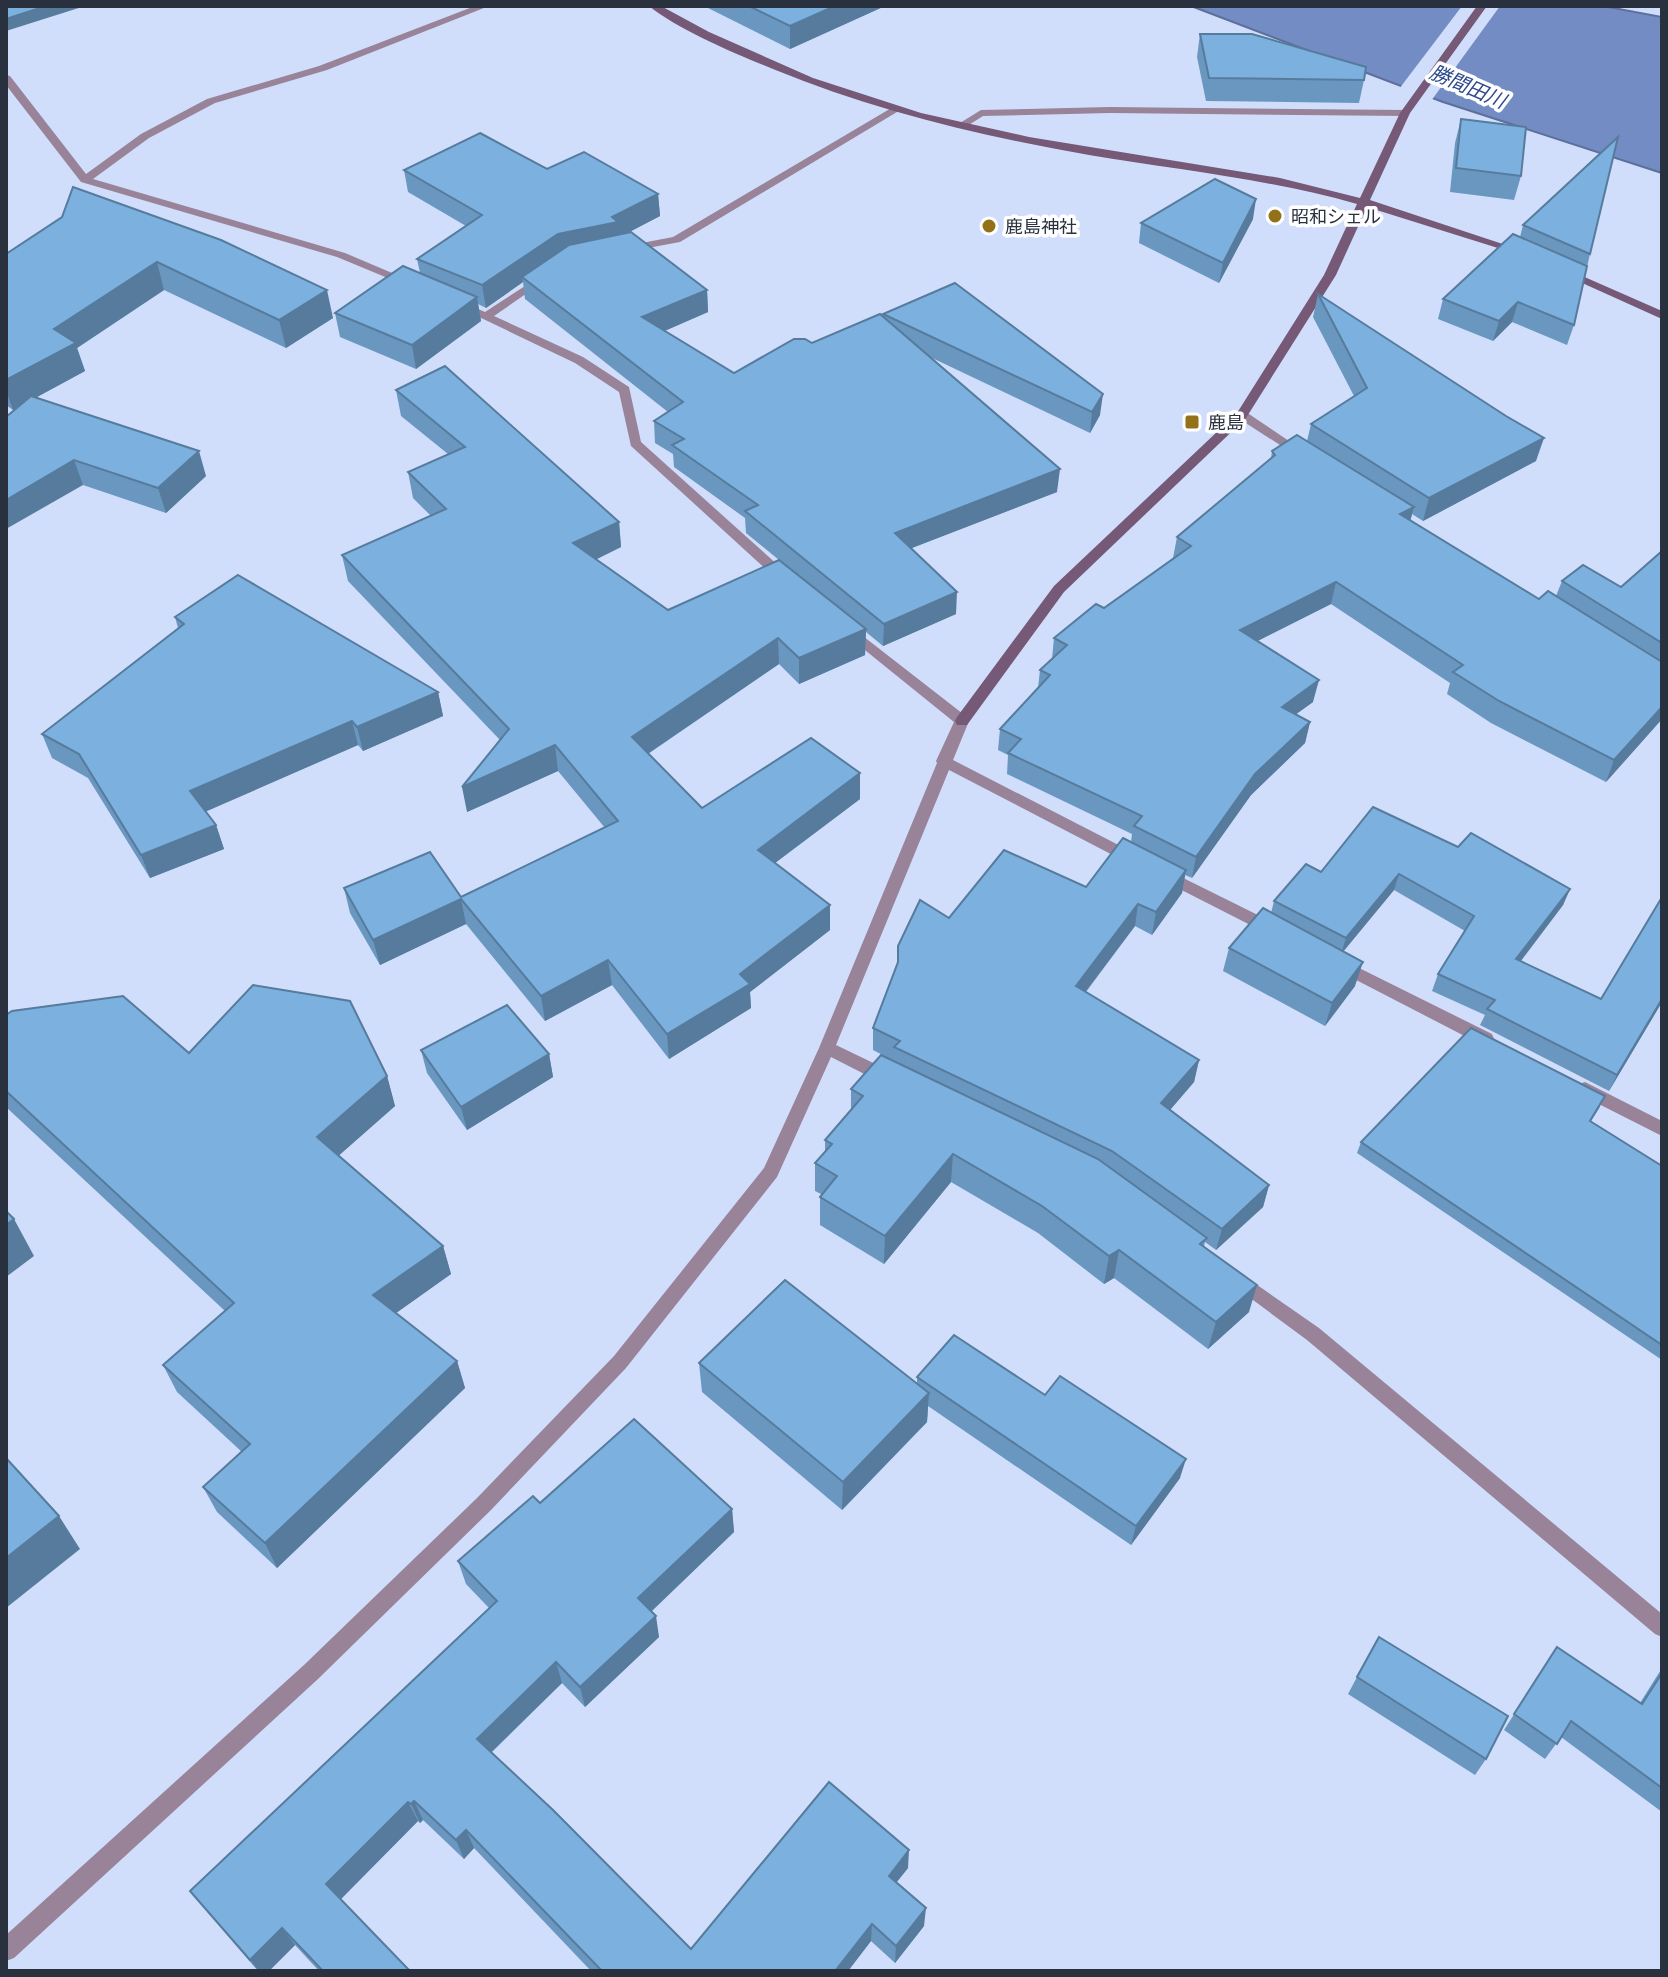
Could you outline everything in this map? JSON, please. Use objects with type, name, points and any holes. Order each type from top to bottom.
[{"type":"street","points":[[85,180],[145,136],[211,101],[323,68],[484,6]]},
{"type":"street","points":[[654,6],[710,39],[790,74],[893,110],[1084,151],[1306,186],[1536,259]]},
{"type":"street","points":[[6,1950],[311,1672],[484,1504],[620,1362],[771,1172],[827,1048],[962,721],[1059,589],[1242,415],[1330,275],[1405,113],[1482,6]]},
{"type":"street","points":[[6,78],[85,180],[341,255],[414,285]]},
{"type":"street","points":[[614,252],[676,240],[893,110]]},
{"type":"street","points":[[960,126],[981,113],[1110,110],[1405,113]]},
{"type":"street","points":[[1550,265],[1662,315]]},
{"type":"street","points":[[487,316],[555,269]]},
{"type":"street","points":[[443,298],[579,360],[625,390],[635,443],[801,591]]},
{"type":"street","points":[[1242,415],[1308,457]]},
{"type":"street","points":[[838,621],[962,721]]},
{"type":"street","points":[[943,761],[1282,934]]},
{"type":"street","points":[[1324,956],[1507,1049]]},
{"type":"street","points":[[827,1048],[909,1088]]},
{"type":"street","points":[[1563,1078],[1662,1129]]},
{"type":"street","points":[[1226,1271],[1313,1334],[1662,1627]]},
{"type":"water","name":"勝間田川","points":[[1191,6],[1603,6],[1662,17],[1662,173],[1443,102]]},
{"type":"pier","points":[[1462,6],[1500,6],[1431,101],[1399,89]]},
{"type":"building","points":[[6,6],[46,6],[6,19]]},
{"type":"building","points":[[749,6],[835,6],[790,26]]},
{"type":"building","points":[[1200,34],[1252,34],[1366,67],[1364,80],[1209,78]]},
{"type":"building","points":[[1461,119],[1526,127],[1521,176],[1456,168]]},
{"type":"building","points":[[480,133],[547,169],[584,152],[658,194],[612,217],[618,222],[558,234],[482,285],[417,259],[482,215],[404,170]]},
{"type":"building","points":[[1618,137],[1590,254],[1523,225]]},
{"type":"building","points":[[1215,179],[1256,199],[1223,263],[1141,223]]},
{"type":"building","points":[[73,187],[221,240],[327,290],[279,320],[157,262],[54,329],[76,343],[6,380],[6,254],[62,217]]},
{"type":"building","points":[[631,232],[707,290],[642,317],[734,373],[794,339],[812,343],[880,314],[1060,469],[895,533],[957,592],[884,624],[745,511],[758,505],[672,445],[684,439],[654,421],[683,402],[522,277],[569,245]]},
{"type":"building","points":[[1513,234],[1587,266],[1574,325],[1518,302],[1499,321],[1443,299]]},
{"type":"building","points":[[403,266],[477,297],[412,345],[335,313]]},
{"type":"building","points":[[955,283],[1103,394],[1092,412],[883,314]]},
{"type":"building","points":[[1318,294],[1544,438],[1429,498],[1311,424],[1367,388]]},
{"type":"building","points":[[445,366],[619,522],[573,543],[668,610],[779,560],[866,629],[799,658],[778,638],[632,737],[702,808],[811,738],[860,773],[758,850],[830,905],[740,974],[750,984],[667,1034],[608,960],[541,996],[461,899],[373,940],[344,888],[430,852],[461,897],[618,821],[555,745],[462,787],[509,729],[342,555],[446,509],[408,472],[465,447],[396,390]]},
{"type":"building","points":[[31,396],[199,451],[158,488],[74,460],[6,500],[6,417]]},
{"type":"building","points":[[1297,435],[1414,507],[1400,514],[1539,599],[1548,591],[1662,662],[1662,707],[1614,760],[1499,701],[1453,672],[1463,665],[1336,582],[1240,630],[1319,680],[1282,707],[1310,722],[1255,774],[1196,857],[1134,826],[1142,816],[1008,753],[1021,739],[1000,729],[1050,675],[1040,670],[1067,645],[1054,638],[1096,604],[1104,608],[1191,546],[1177,537],[1275,455],[1272,451]]},
{"type":"building","points":[[1662,551],[1662,643],[1562,581],[1583,565],[1621,587]]},
{"type":"building","points":[[238,575],[438,692],[357,727],[352,721],[190,791],[216,825],[141,855],[79,754],[42,734],[184,624],[175,617]]},
{"type":"building","points":[[1373,807],[1458,847],[1471,833],[1570,889],[1516,959],[1601,999],[1662,897],[1662,999],[1617,1075],[1487,1009],[1495,1000],[1438,974],[1474,916],[1399,874],[1346,938],[1274,901],[1306,864],[1321,872]]},
{"type":"building","points":[[1123,838],[1186,870],[1156,912],[1138,904],[1076,986],[1199,1060],[1161,1103],[1269,1185],[1222,1229],[1112,1151],[894,1047],[900,1041],[873,1028],[898,962],[898,946],[920,900],[949,918],[1004,850],[1086,887]]},
{"type":"building","points":[[1263,908],[1363,962],[1332,1003],[1229,948]]},
{"type":"building","points":[[253,985],[350,1001],[387,1076],[317,1137],[443,1246],[373,1295],[457,1361],[265,1543],[203,1487],[250,1444],[163,1365],[234,1303],[6,1091],[6,1015],[12,1011],[123,996],[189,1053]]},
{"type":"building","points":[[507,1005],[549,1054],[461,1107],[421,1050]]},
{"type":"building","points":[[1471,1028],[1605,1096],[1590,1121],[1662,1166],[1662,1345],[1361,1142]]},
{"type":"building","points":[[881,1055],[1098,1159],[1207,1238],[1200,1244],[1257,1285],[1216,1322],[1119,1250],[1109,1256],[1042,1206],[953,1154],[885,1236],[820,1197],[837,1176],[815,1163],[832,1144],[825,1140],[863,1096],[851,1089]]},
{"type":"building","points":[[6,1211],[14,1219],[6,1225]]},
{"type":"building","points":[[785,1280],[929,1393],[843,1482],[699,1363]]},
{"type":"building","points":[[954,1335],[1045,1395],[1060,1376],[1186,1459],[1136,1526],[917,1377]]},
{"type":"building","points":[[634,1419],[732,1509],[638,1598],[656,1616],[580,1687],[556,1662],[477,1739],[553,1810],[691,1949],[829,1782],[909,1850],[889,1876],[926,1908],[896,1946],[872,1924],[835,1971],[602,1971],[466,1830],[456,1840],[414,1801],[411,1804],[408,1802],[326,1884],[410,1971],[323,1971],[282,1928],[250,1960],[190,1891],[497,1601],[458,1561],[533,1496],[540,1503]]},
{"type":"building","points":[[6,1458],[59,1516],[6,1558]]},
{"type":"building","points":[[1379,1637],[1508,1716],[1486,1759],[1357,1677]]},
{"type":"building","points":[[1557,1647],[1642,1704],[1662,1673],[1662,1788],[1571,1721],[1557,1744],[1514,1714]]},
{"type":"place","name":"昭和シェル","points":[[1275,216]]},
{"type":"place","name":"鹿島神社","points":[[989,226]]},
{"type":"place","name":"鹿島","points":[[1192,422]]}]
